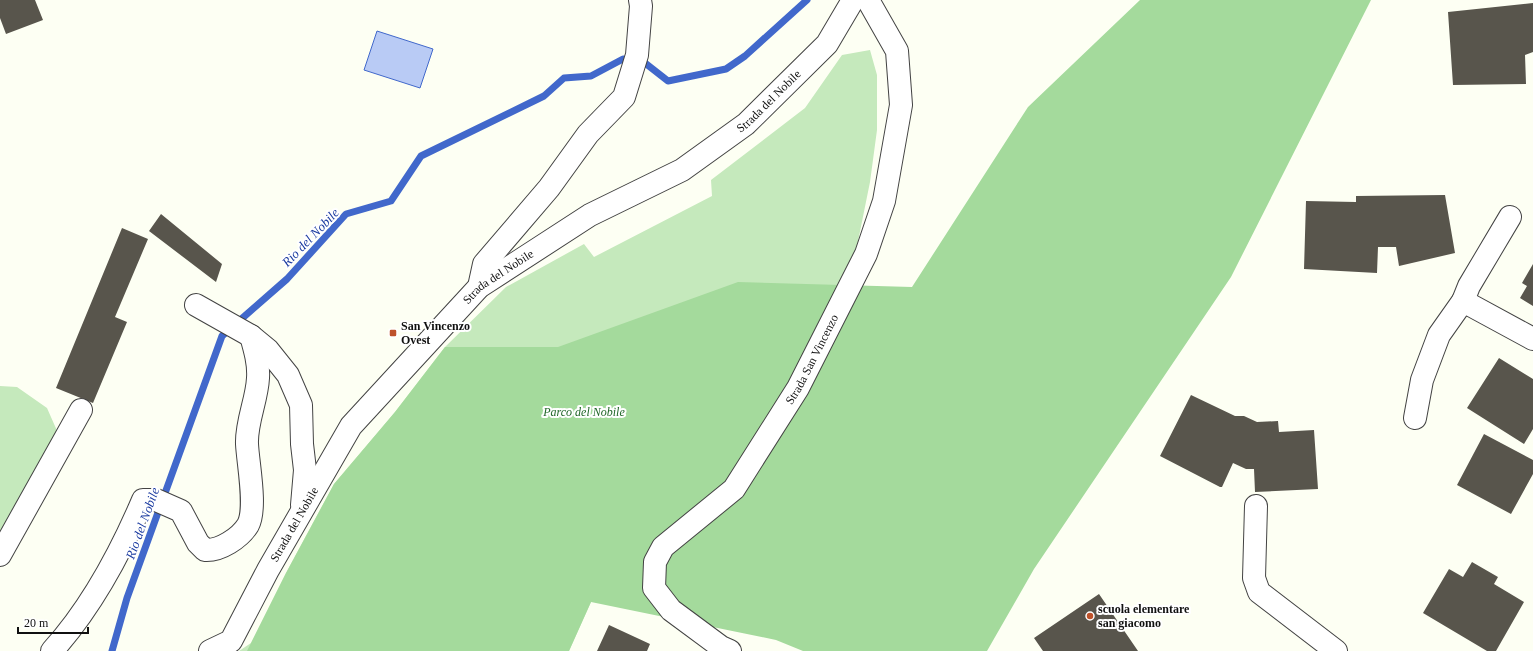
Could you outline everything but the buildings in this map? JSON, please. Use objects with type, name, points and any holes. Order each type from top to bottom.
[{"type":"street","points":[[479,287],[484,264],[549,188],[588,134],[624,97],[635,60],[641,6],[640,0]]},
{"type":"street","name":"Strada del Nobile","points":[[210,651],[231,641],[268,570],[352,426],[479,287],[590,215],[682,170],[746,124],[827,44],[853,0]]},
{"type":"street","name":"Strada San Vincenzo","points":[[730,651],[721,647],[671,610],[654,588],[655,562],[663,546],[734,489],[798,388],[866,254],[884,201],[902,105],[897,51],[868,0]]},
{"type":"street","points":[[1415,418],[1422,380],[1439,335],[1463,301],[1469,286],[1510,217]]},
{"type":"street","points":[[1463,301],[1533,339]]},
{"type":"street","points":[[196,305],[239,329],[268,350],[288,375],[301,405],[302,444],[305,470],[301,512]]},
{"type":"street","points":[[52,651],[68,633],[93,597],[116,558],[143,500],[161,502],[180,511],[198,543],[205,550],[219,548],[241,533],[248,525],[252,513],[247,442],[258,379],[258,363],[239,329]]},
{"type":"street","points":[[0,555],[81,410]]},
{"type":"street","points":[[1256,506],[1254,578],[1260,592],[1336,651]]},
{"type":"green space","points":[[1140,0],[1371,0],[1231,277],[1034,569],[987,651],[803,651],[776,640],[591,602],[569,651],[247,651],[286,573],[334,484],[395,412],[445,347],[558,347],[738,282],[912,287],[1028,107]]},
{"type":"green space","name":"Parco del Nobile","points":[[870,50],[877,75],[877,130],[870,182],[853,266],[591,602],[569,651],[239,651],[251,643],[286,573],[334,484],[395,412],[445,347],[506,287],[584,244],[594,257],[712,196],[711,180],[805,108],[842,55]]},
{"type":"green space","points":[[0,386],[17,387],[47,408],[58,433],[0,536]]},
{"type":"water","points":[[377,31],[433,49],[420,88],[364,70]]},
{"type":"waterway","name":"Rio del Nobile","points":[[112,651],[127,598],[222,336],[287,279],[346,214],[391,201],[421,156],[544,96],[564,78],[591,76],[623,59],[645,63],[668,81],[726,69],[745,56],[807,0]]},
{"type":"place","name":"San Vincenzo Ovest","points":[[393,333]]},
{"type":"place","name":"scuola elementare san giacomo","points":[[1090,616]]}]
